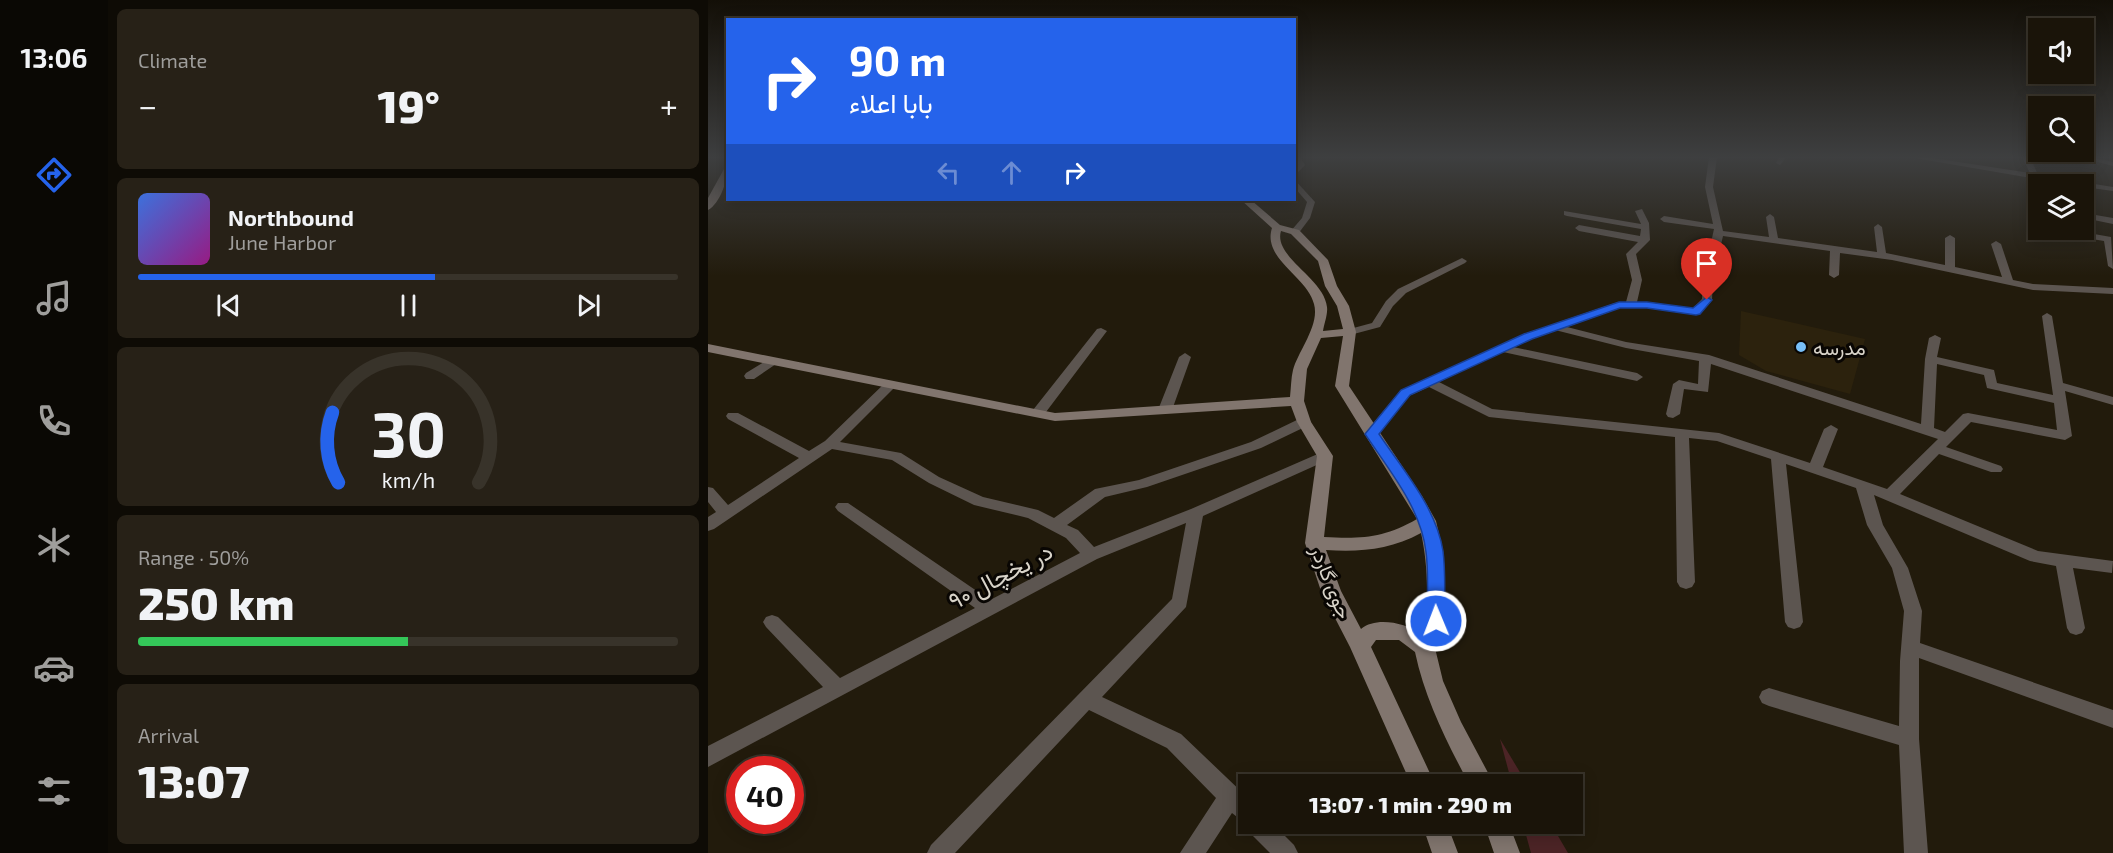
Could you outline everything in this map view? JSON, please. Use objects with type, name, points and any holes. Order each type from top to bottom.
[{"type":"street","points":[[1295,232],[1306,218],[1311,202],[1307,197]]},
{"type":"street","points":[[1372,434],[1405,393],[1500,348],[1555,327],[1619,305],[1647,305],[1696,312],[1707,300],[1708,279],[1719,230],[1711,197]]},
{"type":"street","points":[[1247,201],[1277,227],[1295,232],[1323,260],[1331,286],[1342,306],[1350,332],[1342,386],[1416,500],[1426,521],[1434,551],[1436,621],[1425,648],[1432,681],[1452,728],[1477,774]]},
{"type":"street","points":[[1630,305],[1638,290],[1638,272],[1631,254],[1645,240],[1645,227],[1639,211]]},
{"type":"street","points":[[1567,213],[1645,227]]},
{"type":"street","points":[[1770,216],[1774,241]]},
{"type":"street","points":[[2094,218],[2113,221]]},
{"type":"street","points":[[1664,219],[1774,241],[1882,256],[2033,287],[2113,291]]},
{"type":"street","points":[[1277,227],[1274,237],[1279,252],[1309,282],[1321,306],[1316,335],[1300,369],[1297,401],[1304,422],[1325,456]]},
{"type":"street","points":[[1878,227],[1882,256]]},
{"type":"street","points":[[1579,228],[1645,240]]},
{"type":"street","points":[[2094,237],[2108,239],[2113,266]]},
{"type":"street","points":[[1950,238],[1950,269]]},
{"type":"street","points":[[1996,244],[2009,282]]},
{"type":"street","points":[[1834,275],[1835,249]]},
{"type":"street","points":[[1316,335],[1350,332],[1376,325],[1395,296],[1419,281],[1448,270],[1462,261]]},
{"type":"street","points":[[1889,496],[1968,417],[2065,436],[2048,316]]},
{"type":"street","points":[[1555,327],[1626,345],[1705,358],[1947,437]]},
{"type":"street","points":[[1038,413],[1101,331]]},
{"type":"street","points":[[1927,430],[1931,359],[1935,338]]},
{"type":"street","points":[[708,348],[1055,417],[1297,401]]},
{"type":"street","points":[[1500,348],[1637,377]]},
{"type":"street","points":[[1165,410],[1185,357]]},
{"type":"street","points":[[1674,414],[1679,384],[1704,388],[1705,358]]},
{"type":"street","points":[[1931,359],[1989,373],[1991,385],[2060,401]]},
{"type":"street","points":[[750,376],[772,362]]},
{"type":"street","points":[[1430,382],[1489,413],[1719,437],[1863,485],[2036,557],[2113,567]]},
{"type":"street","points":[[708,525],[830,444],[890,385]]},
{"type":"street","points":[[2058,385],[2113,401]]},
{"type":"street","points":[[733,416],[809,457]]},
{"type":"street","points":[[1056,525],[1100,493],[1142,484],[1256,445],[1304,422]]},
{"type":"street","points":[[1815,469],[1831,429]]},
{"type":"street","points":[[1682,433],[1686,582]]},
{"type":"street","points":[[830,444],[896,456],[934,480],[979,501],[1033,514],[1072,534],[1091,555]]},
{"type":"street","points":[[1936,448],[1996,469]]},
{"type":"street","name":"در یخچال ۹۰","points":[[708,757],[1091,555],[1196,513],[1325,456]]},
{"type":"street","name":"جوی گاردر","points":[[1325,456],[1314,543],[1331,591],[1360,646],[1418,774]]},
{"type":"street","points":[[1778,457],[1794,622]]},
{"type":"street","points":[[1863,485],[1875,525],[1900,568],[1913,611],[1910,647],[1910,739],[1916,853]]},
{"type":"street","points":[[708,492],[726,513]]},
{"type":"street","points":[[843,507],[989,608]]},
{"type":"street","points":[[939,853],[1180,602],[1196,513]]},
{"type":"street","points":[[1314,543],[1358,546],[1380,544],[1402,537],[1426,521]]},
{"type":"street","points":[[2062,561],[2076,628]]},
{"type":"street","points":[[772,622],[838,688]]},
{"type":"street","points":[[1360,646],[1371,632],[1392,629],[1409,634],[1425,648]]},
{"type":"street","points":[[1910,647],[2113,719]]},
{"type":"street","points":[[1769,697],[1910,739]]},
{"type":"street","points":[[1088,700],[1174,741],[1238,804]]},
{"type":"street","points":[[1192,853],[1230,796]]},
{"type":"street","points":[[1267,834],[1286,853]]},
{"type":"street","points":[[1438,834],[1444,853]]},
{"type":"street","points":[[1500,834],[1507,853]]},
{"type":"shaded area","name":"مدرسه","points":[[1741,311],[1865,339],[1850,394],[1766,371],[1739,355]]},
{"type":"shaded area","points":[[1500,739],[1521,774],[1509,774]]},
{"type":"shaded area","points":[[1526,834],[1557,834],[1568,853],[1531,853]]},
{"type":"place","name":"مدرسه","points":[[1801,347]]},
{"type":"route","points":[[1436,621],[1434,551],[1426,521],[1416,500],[1372,434],[1388,413],[1405,393],[1528,336],[1619,305],[1647,305],[1696,312],[1707,300]]}]
